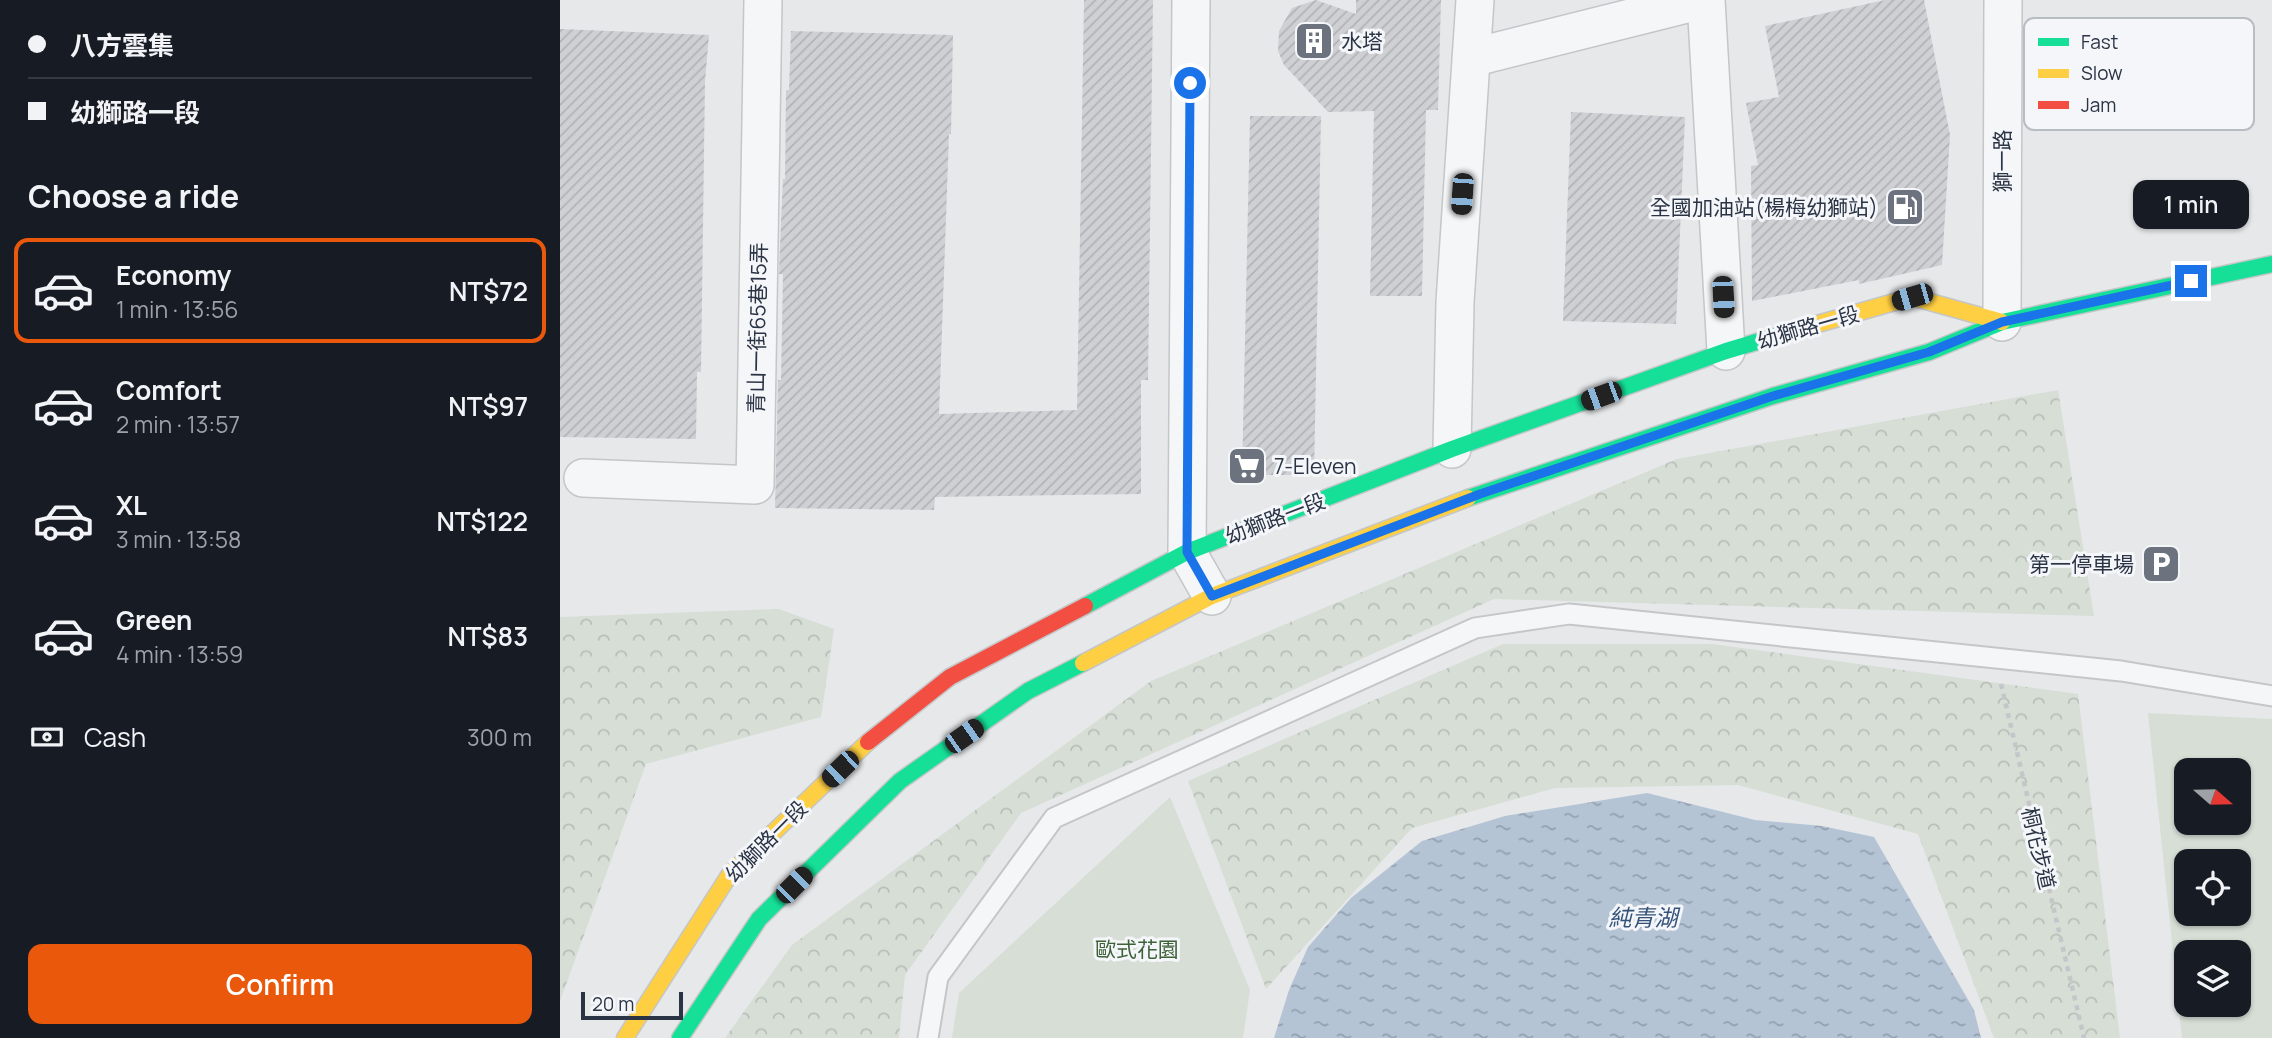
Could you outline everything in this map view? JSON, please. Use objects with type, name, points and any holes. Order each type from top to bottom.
[{"type":"street","name":"青山一街65巷15弄","points":[[583,478],[755,485],[763,0]]},
{"type":"street","points":[[1191,0],[1187,552],[1212,596]]},
{"type":"street","points":[[1452,449],[1455,302],[1475,0]]},
{"type":"street","points":[[1471,58],[1704,0],[1726,351]]},
{"type":"street","name":"獅一路","points":[[2002,322],[2003,0]]},
{"type":"street","name":"幼獅路一段","points":[[680,1038],[759,919],[900,781],[1028,691],[1212,596],[1480,494],[1773,396],[1929,352],[2002,322],[2272,264]]},
{"type":"street","name":"幼獅路一段","points":[[625,1038],[730,874],[876,734],[950,677],[1187,552],[1452,449],[1726,351],[1912,297],[2002,322]]},
{"type":"lane","points":[[928,1038],[938,977],[1054,818],[1475,628],[1569,614],[2121,671],[2272,696]]},
{"type":"path","name":"桐花步道","points":[[1995,658],[2084,1038]]},
{"type":"green space","points":[[2058,390],[2094,616],[1494,599],[1021,813],[905,975],[899,1038],[725,1038],[792,945],[1151,681],[1677,459]]},
{"type":"green space","points":[[779,609],[834,629],[821,717],[646,764],[560,1001],[560,617]]},
{"type":"green space","points":[[1503,644],[1713,644],[2078,694],[2120,1038],[1994,1038],[1918,834],[1738,785],[1555,788],[1412,828],[1266,989],[1188,781]]},
{"type":"green space","points":[[2148,713],[2272,719],[2272,1038],[2182,1038],[2180,1017],[2251,1017],[2251,940],[2174,940],[2174,962]]},
{"type":"green space","name":"歐式花園","points":[[1170,797],[1250,990],[1243,1038],[952,1038],[959,993]]},
{"type":"water","name":"純青湖","points":[[1647,793],[1755,820],[1822,826],[1874,837],[1974,1010],[1981,1038],[1274,1038],[1289,990],[1308,947],[1351,898],[1422,841],[1505,816]]},
{"type":"building","points":[[1084,0],[1153,0],[1148,380],[1141,380],[1141,494],[935,497],[934,510],[775,508],[783,274],[779,274],[791,31],[953,35],[939,414],[1077,410]]},
{"type":"building","points":[[1316,0],[1356,14],[1356,0],[1441,0],[1438,110],[1426,110],[1422,296],[1370,296],[1374,111],[1328,112],[1284,65],[1278,51],[1279,31],[1292,8]]},
{"type":"building","points":[[1885,0],[1924,0],[1950,135],[1942,265],[1859,284],[1859,280],[1752,301],[1751,166],[1758,165],[1746,103],[1779,97],[1765,26]]},
{"type":"building","points":[[560,29],[709,35],[705,81],[701,372],[697,372],[696,439],[560,437]]},
{"type":"building","points":[[1571,112],[1685,117],[1676,324],[1563,321]]},
{"type":"building","points":[[1250,116],[1321,116],[1314,475],[1242,475]]},
{"type":"traffic: fast","points":[[1468,498],[1773,396],[1929,352],[2002,322],[2272,264]]},
{"type":"traffic: fast","points":[[1085,606],[1187,552],[1452,449],[1726,351],[1800,329]]},
{"type":"traffic: fast","points":[[680,1038],[759,919],[900,781],[1028,691],[1083,663]]},
{"type":"traffic: slow","points":[[1800,329],[1912,297],[2002,322]]},
{"type":"traffic: slow","points":[[1083,663],[1212,596],[1468,498]]},
{"type":"traffic: slow","points":[[625,1038],[730,874],[868,742]]},
{"type":"traffic: jam","points":[[868,742],[950,677],[1085,606]]},
{"type":"place","name":"水塔","points":[[1314,41]]},
{"type":"place","name":"全國加油站(楊梅幼獅站)","points":[[1905,207]]},
{"type":"place","name":"7-Eleven","points":[[1247,466]]},
{"type":"place","name":"第一停車場","points":[[2161,564]]},
{"type":"route","points":[[1190,83],[1187,552],[1212,596],[1480,494],[1773,396],[1929,352],[2002,322],[2191,281]]}]
